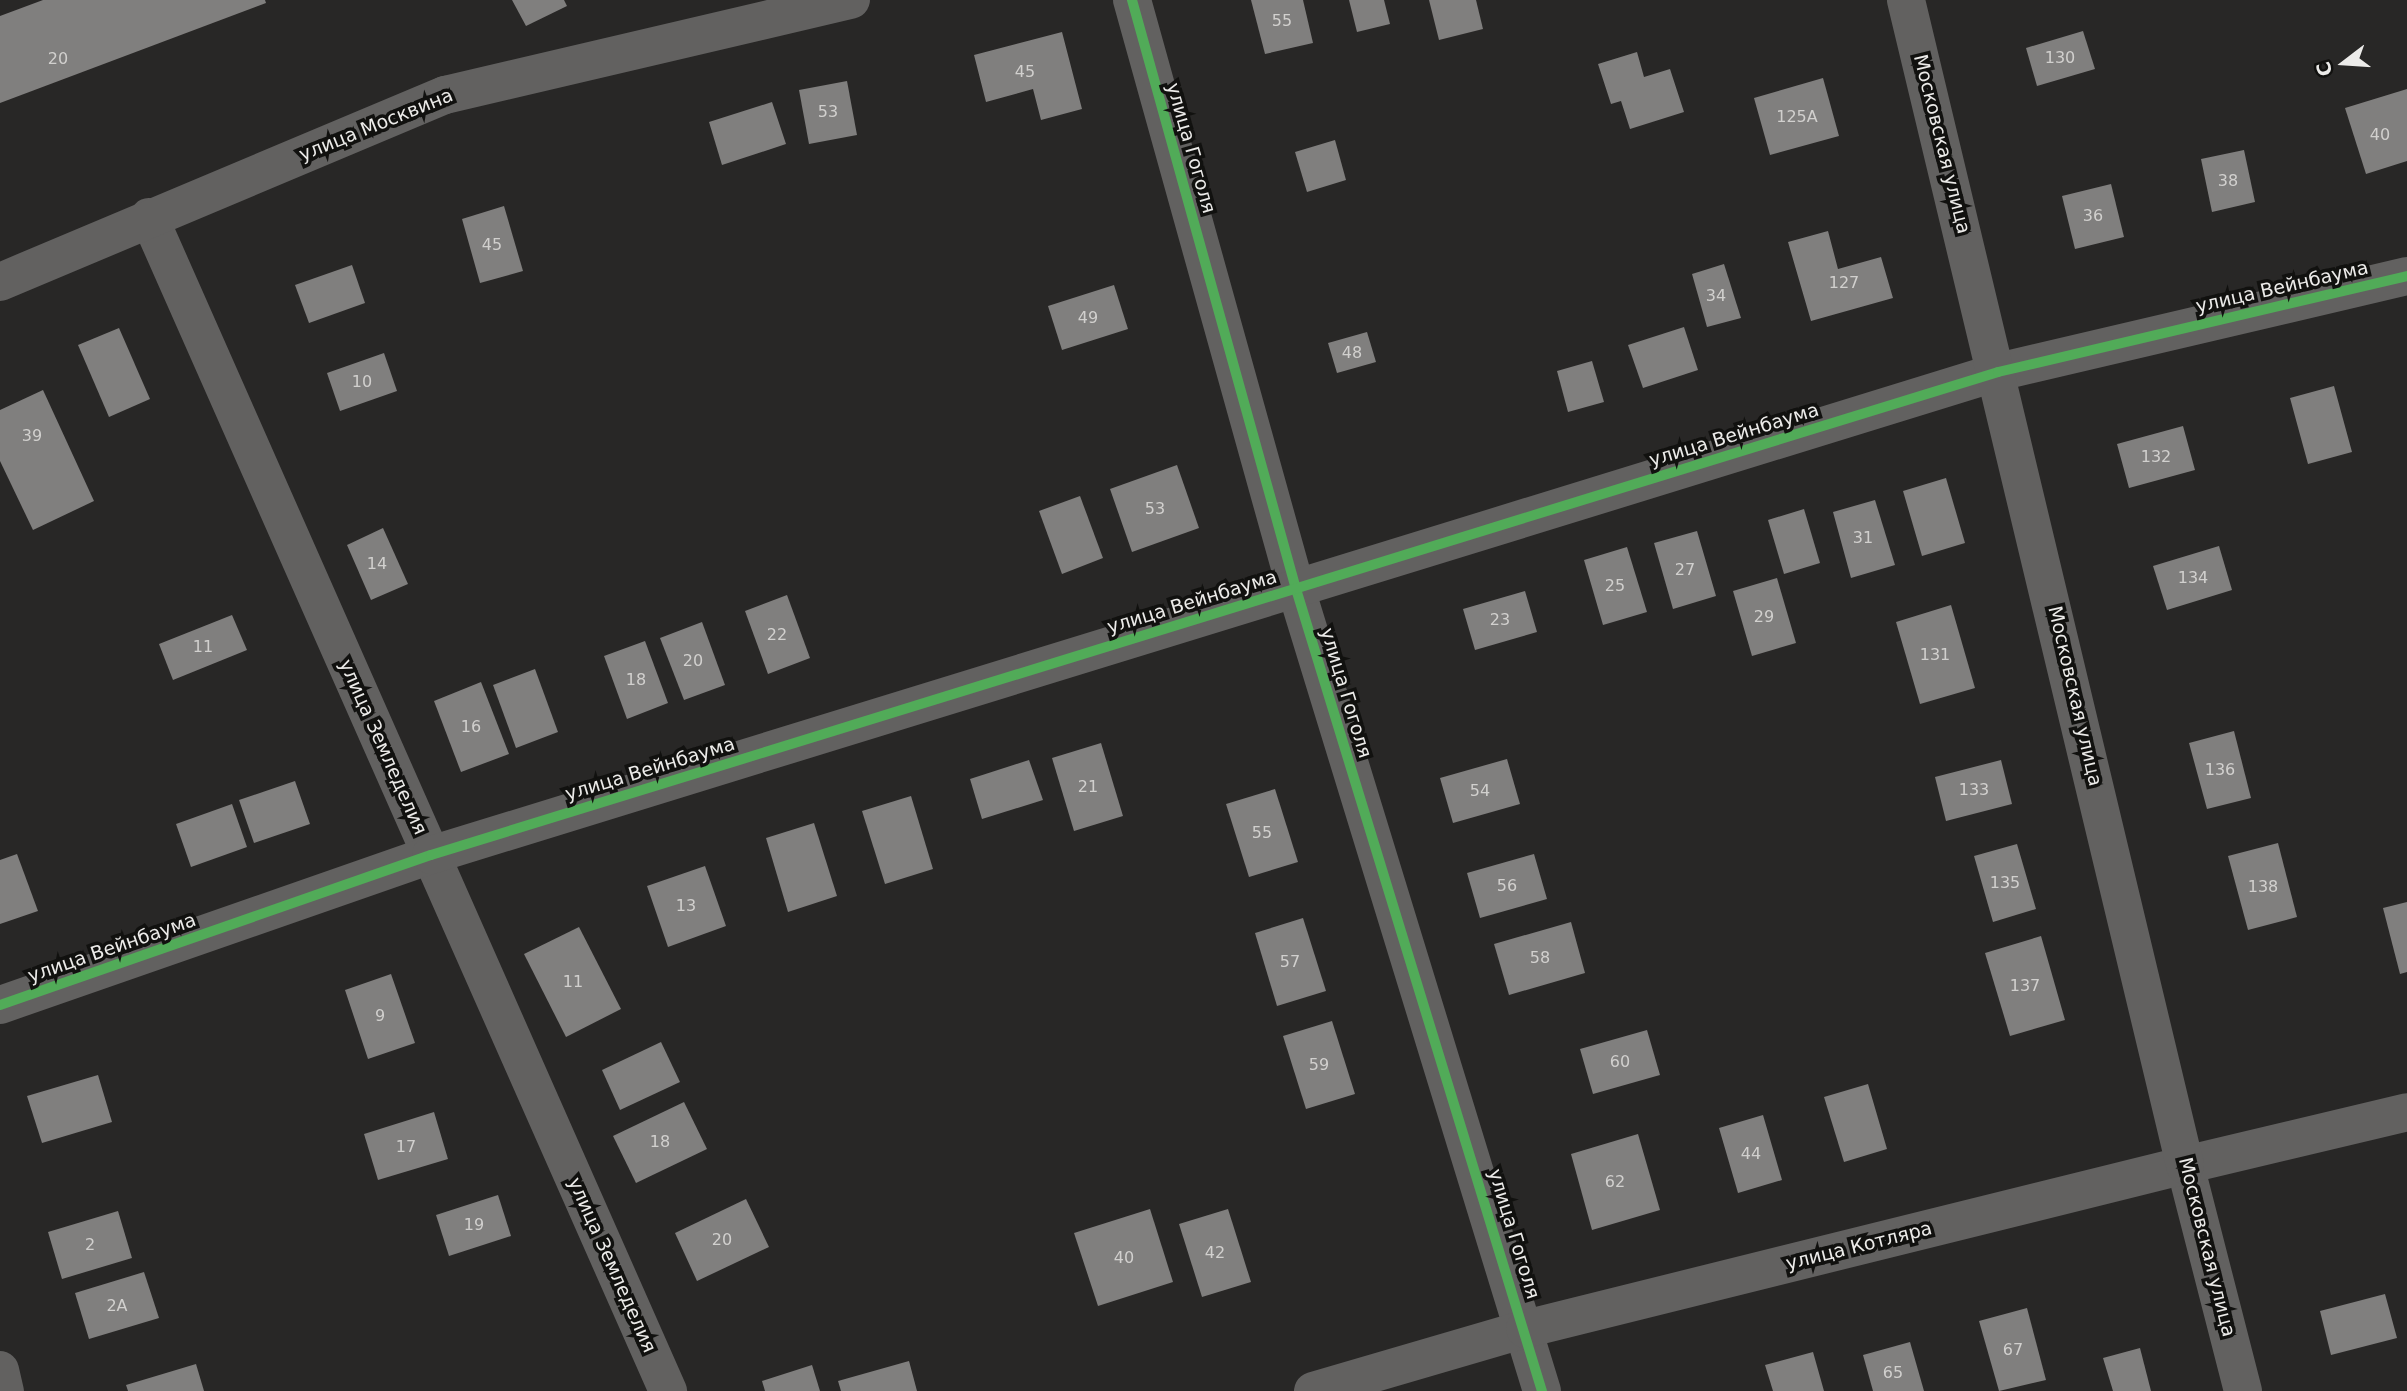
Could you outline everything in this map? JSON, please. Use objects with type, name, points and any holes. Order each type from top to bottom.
[{"type":"street","name":"улица Москвина","points":[[0,282],[149,217],[445,95],[851,0]]},
{"type":"street","name":"улица Гоголя","points":[[1132,0],[1296,589],[1542,1391]]},
{"type":"street","name":"Московская улица","points":[[1906,0],[1998,372],[2185,1164],[2243,1391]]},
{"type":"street","name":"улица Земледелия","points":[[149,217],[668,1391]]},
{"type":"street","name":"улица Вейнбаума","points":[[0,1006],[431,855],[1998,372],[2407,275]]},
{"type":"street","name":"улица Котляра","points":[[1313,1391],[1525,1329],[2185,1164],[2407,1112]]},
{"type":"street","points":[[0,1370],[5,1391]]},
{"type":"building","points":[[43,0],[265,0],[266,3],[0,103],[0,16]]},
{"type":"building","points":[[512,0],[564,0],[567,6],[526,26]]},
{"type":"building","points":[[1251,0],[1303,0],[1313,43],[1265,54]]},
{"type":"building","points":[[1349,0],[1384,0],[1390,24],[1357,32]]},
{"type":"building","points":[[1429,0],[1476,0],[1483,29],[1439,40]]},
{"type":"building","points":[[2083,31],[2095,69],[2037,86],[2026,48]]},
{"type":"building","points":[[1062,32],[1082,109],[1041,120],[1033,89],[986,102],[974,55]]},
{"type":"building","points":[[1637,52],[1644,77],[1670,69],[1684,112],[1630,129],[1621,101],[1611,104],[1598,64]]},
{"type":"building","points":[[1823,78],[1839,136],[1770,155],[1754,98]]},
{"type":"building","points":[[847,81],[857,135],[809,144],[799,90]]},
{"type":"building","points":[[2407,89],[2407,161],[2366,174],[2345,108]]},
{"type":"building","points":[[772,102],[786,144],[722,165],[709,122]]},
{"type":"building","points":[[1335,140],[1346,180],[1307,192],[1295,152]]},
{"type":"building","points":[[2244,150],[2255,202],[2212,212],[2201,159]]},
{"type":"building","points":[[2111,184],[2124,237],[2075,249],[2062,196]]},
{"type":"building","points":[[504,206],[523,271],[480,283],[462,219]]},
{"type":"building","points":[[1828,231],[1838,269],[1881,257],[1893,298],[1811,321],[1788,242]]},
{"type":"building","points":[[1724,264],[1741,318],[1707,327],[1692,274]]},
{"type":"building","points":[[352,265],[365,303],[309,323],[295,285]]},
{"type":"building","points":[[1114,285],[1128,329],[1062,350],[1048,306]]},
{"type":"building","points":[[1684,327],[1698,370],[1643,388],[1628,345]]},
{"type":"building","points":[[119,328],[150,399],[109,417],[78,345]]},
{"type":"building","points":[[1367,332],[1376,362],[1337,373],[1328,343]]},
{"type":"building","points":[[384,353],[397,391],[340,411],[327,373]]},
{"type":"building","points":[[1592,361],[1604,402],[1568,412],[1557,371]]},
{"type":"building","points":[[2334,386],[2352,452],[2308,464],[2290,398]]},
{"type":"building","points":[[43,390],[94,501],[33,530],[0,461],[0,410]]},
{"type":"building","points":[[2183,426],[2195,470],[2129,488],[2117,444]]},
{"type":"building","points":[[1177,465],[1199,528],[1132,552],[1110,489]]},
{"type":"building","points":[[1946,478],[1965,543],[1922,556],[1903,491]]},
{"type":"building","points":[[1080,496],[1103,558],[1062,574],[1039,511]]},
{"type":"building","points":[[1875,500],[1895,565],[1851,578],[1833,512]]},
{"type":"building","points":[[1804,509],[1820,563],[1784,574],[1768,520]]},
{"type":"building","points":[[383,528],[408,584],[371,600],[347,545]]},
{"type":"building","points":[[1697,531],[1716,596],[1673,609],[1654,543]]},
{"type":"building","points":[[2219,546],[2232,590],[2167,610],[2153,566]]},
{"type":"building","points":[[1627,547],[1647,612],[1603,625],[1584,560]]},
{"type":"building","points":[[1777,578],[1796,643],[1752,656],[1733,591]]},
{"type":"building","points":[[1525,591],[1537,632],[1475,650],[1463,609]]},
{"type":"building","points":[[787,595],[810,658],[768,674],[745,611]]},
{"type":"building","points":[[1951,605],[1975,688],[1920,704],[1896,622]]},
{"type":"building","points":[[232,615],[247,650],[173,680],[159,644]]},
{"type":"building","points":[[702,622],[725,685],[684,700],[660,638]]},
{"type":"building","points":[[645,641],[668,703],[627,719],[604,656]]},
{"type":"building","points":[[535,669],[558,732],[516,748],[493,685]]},
{"type":"building","points":[[481,682],[509,754],[461,772],[434,701]]},
{"type":"building","points":[[2234,731],[2251,798],[2207,809],[2189,743]]},
{"type":"building","points":[[1101,743],[1123,816],[1074,831],[1052,758]]},
{"type":"building","points":[[1507,759],[1520,804],[1453,823],[1440,778]]},
{"type":"building","points":[[1029,760],[1043,800],[982,819],[970,779]]},
{"type":"building","points":[[2001,760],[2012,804],[1946,821],[1935,777]]},
{"type":"building","points":[[295,781],[310,824],[254,843],[239,800]]},
{"type":"building","points":[[1275,789],[1298,862],[1249,877],[1226,804]]},
{"type":"building","points":[[911,796],[933,869],[885,884],[862,811]]},
{"type":"building","points":[[232,804],[247,847],[191,867],[176,824]]},
{"type":"building","points":[[814,823],[837,896],[788,912],[766,838]]},
{"type":"building","points":[[2278,843],[2297,917],[2248,930],[2228,856]]},
{"type":"building","points":[[2017,844],[2036,909],[1993,922],[1974,856]]},
{"type":"building","points":[[17,854],[38,911],[0,924],[0,860]]},
{"type":"building","points":[[1534,854],[1547,899],[1480,918],[1467,873]]},
{"type":"building","points":[[705,866],[726,926],[668,947],[647,886]]},
{"type":"building","points":[[2407,902],[2407,972],[2400,974],[2383,908]]},
{"type":"building","points":[[1303,918],[1326,991],[1277,1006],[1255,933]]},
{"type":"building","points":[[1571,922],[1585,973],[1509,995],[1494,944]]},
{"type":"building","points":[[579,927],[621,1009],[566,1037],[524,954]]},
{"type":"building","points":[[2041,936],[2065,1020],[2010,1036],[1985,953]]},
{"type":"building","points":[[391,974],[415,1043],[368,1059],[345,990]]},
{"type":"building","points":[[1332,1021],[1355,1094],[1306,1109],[1283,1036]]},
{"type":"building","points":[[1647,1030],[1660,1075],[1593,1094],[1580,1049]]},
{"type":"building","points":[[661,1042],[680,1082],[620,1110],[602,1070]]},
{"type":"building","points":[[98,1075],[112,1122],[42,1143],[27,1096]]},
{"type":"building","points":[[1868,1084],[1887,1149],[1844,1162],[1824,1097]]},
{"type":"building","points":[[684,1102],[707,1149],[636,1183],[613,1136]]},
{"type":"building","points":[[434,1112],[448,1159],[378,1180],[364,1134]]},
{"type":"building","points":[[1763,1115],[1782,1180],[1738,1193],[1719,1128]]},
{"type":"building","points":[[1638,1134],[1660,1210],[1592,1230],[1571,1154]]},
{"type":"building","points":[[498,1195],[511,1236],[449,1256],[436,1215]]},
{"type":"building","points":[[746,1199],[769,1247],[697,1281],[675,1233]]},
{"type":"building","points":[[1150,1209],[1173,1282],[1098,1306],[1074,1233]]},
{"type":"building","points":[[1228,1209],[1251,1282],[1202,1297],[1179,1224]]},
{"type":"building","points":[[118,1211],[132,1258],[62,1279],[48,1232]]},
{"type":"building","points":[[144,1272],[159,1318],[89,1339],[75,1293]]},
{"type":"building","points":[[2385,1294],[2397,1338],[2331,1355],[2320,1311]]},
{"type":"building","points":[[2027,1308],[2046,1380],[1999,1391],[1979,1321]]},
{"type":"building","points":[[1910,1342],[1924,1391],[1873,1391],[1863,1355]]},
{"type":"building","points":[[2140,1348],[2151,1391],[2113,1391],[2103,1358]]},
{"type":"building","points":[[1813,1352],[1824,1391],[1773,1391],[1765,1365]]},
{"type":"building","points":[[909,1361],[917,1391],[841,1391],[838,1381]]},
{"type":"building","points":[[196,1364],[204,1391],[128,1391],[126,1385]]},
{"type":"building","points":[[812,1365],[820,1391],[765,1391],[762,1381]]},
{"type":"cycle path","points":[[1132,0],[1296,589],[1542,1391]]},
{"type":"cycle path","points":[[0,1005],[431,855],[1998,372],[2407,276]]}]
